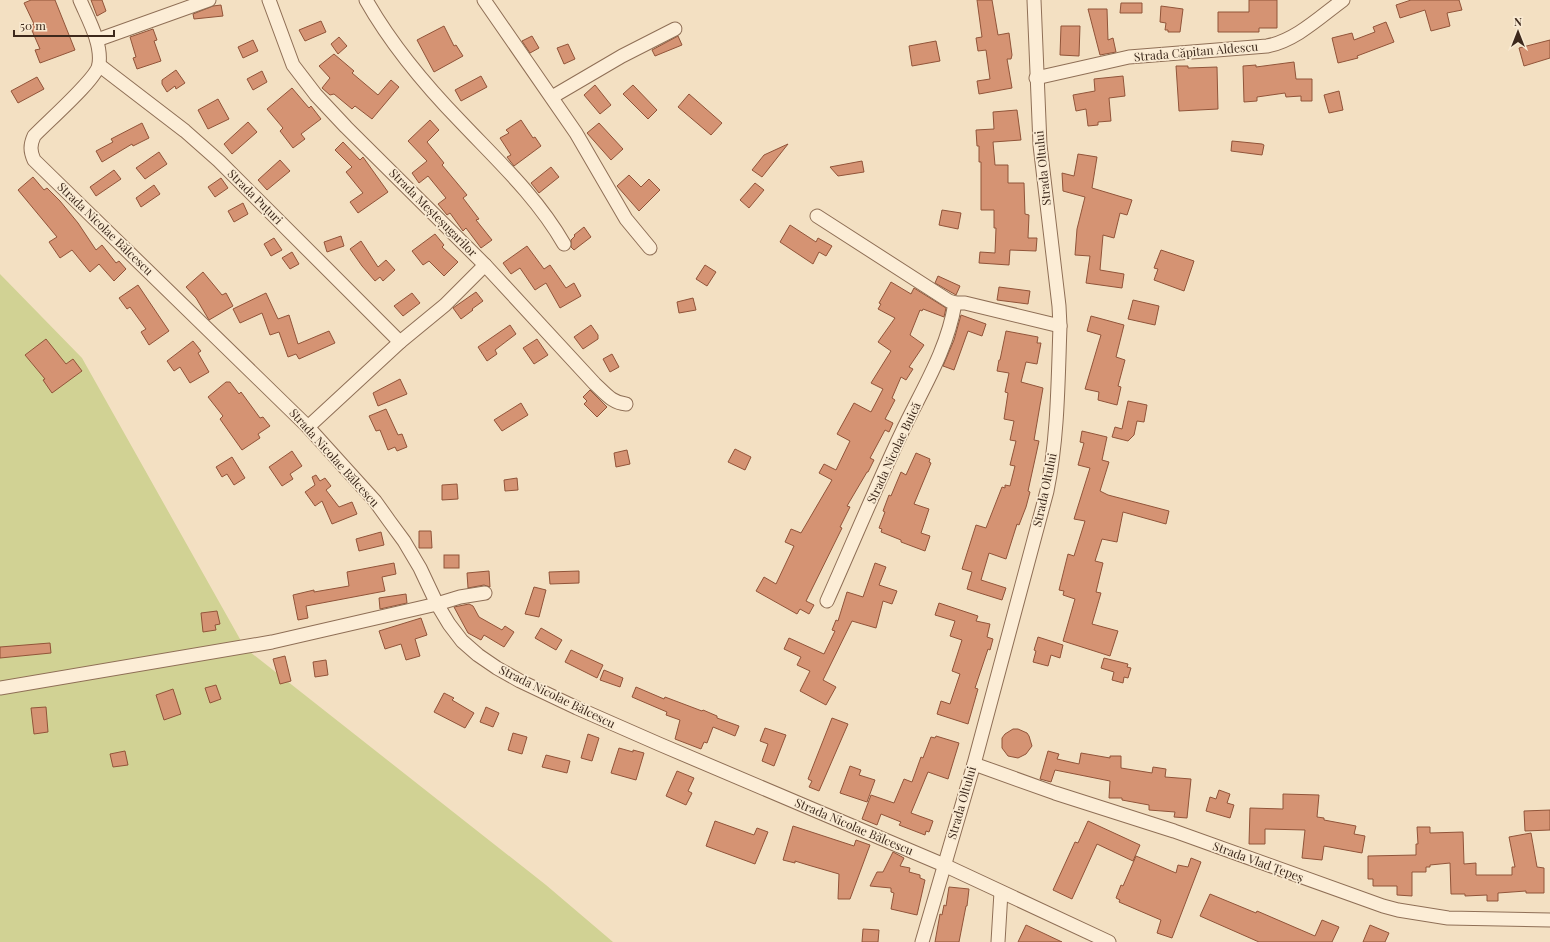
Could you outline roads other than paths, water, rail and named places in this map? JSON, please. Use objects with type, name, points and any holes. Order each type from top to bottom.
[{"type":"street","points":[[80,0],[97,40],[99,64]]},
{"type":"street","points":[[97,40],[209,0]]},
{"type":"street","name":"Strada Meșteșugarilor","points":[[269,0],[288,54],[305,82],[346,127],[485,265],[595,384],[612,400],[626,404]]},
{"type":"street","points":[[366,0],[377,20],[424,81],[459,120],[521,184],[553,225],[564,244]]},
{"type":"street","points":[[484,0],[576,133],[626,220],[650,248]]},
{"type":"street","name":"Strada Oltului","points":[[922,942],[974,764],[1047,492],[1054,447],[1060,306],[1040,145],[1036,78],[1034,0]]},
{"type":"street","name":"Strada Căpitan Aldescu","points":[[1036,78],[1129,57],[1278,44],[1295,35],[1343,0]]},
{"type":"street","points":[[552,97],[622,56],[675,29]]},
{"type":"street","name":"Strada Nicolae Bălcescu","points":[[99,64],[92,78],[34,136],[30,148],[34,160],[308,427],[375,501],[404,541],[420,568],[437,604],[449,624],[462,641],[484,659],[520,681],[659,744],[944,865],[1109,942]]},
{"type":"street","name":"Strada Puțuri","points":[[99,64],[185,131],[219,161],[400,342]]},
{"type":"street","points":[[817,216],[949,301],[955,303],[965,303],[1060,326]]},
{"type":"street","points":[[308,427],[400,342],[445,305],[485,265]]},
{"type":"street","name":"Strada Nicolae Buică","points":[[827,601],[901,433],[939,359],[955,303]]},
{"type":"street","points":[[0,688],[272,642],[437,604],[460,597],[485,593]]},
{"type":"street","name":"Strada Vlad Țepeș","points":[[974,764],[1055,793],[1174,831],[1383,906],[1448,918],[1550,920]]},
{"type":"street","points":[[998,942],[1001,892]]}]
